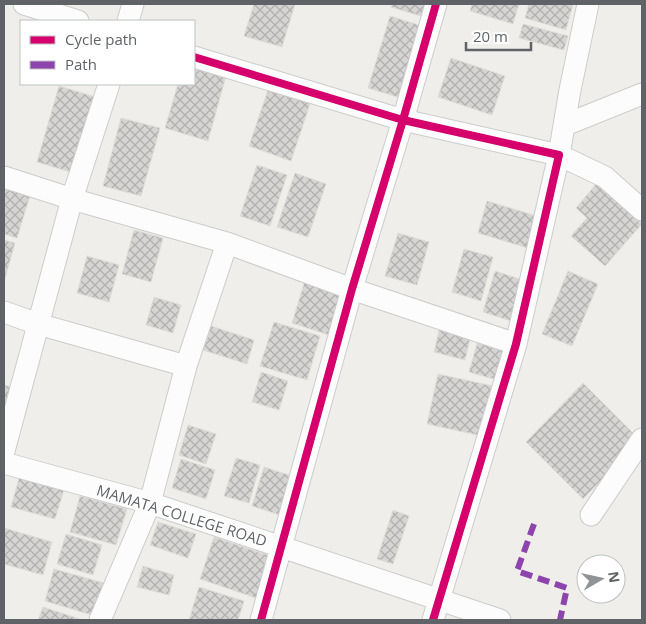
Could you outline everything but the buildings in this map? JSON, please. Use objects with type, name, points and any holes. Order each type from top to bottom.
[{"type":"street","points":[[24,4],[75,20]]},
{"type":"street","points":[[128,20],[133,4]]},
{"type":"street","points":[[261,620],[352,288],[436,4]]},
{"type":"street","points":[[434,620],[516,344],[559,155],[588,4]]},
{"type":"street","points":[[195,57],[403,120],[559,155],[605,177],[642,210]]},
{"type":"street","points":[[4,450],[72,199],[109,85]]},
{"type":"street","points":[[565,125],[642,94]]},
{"type":"street","points":[[4,177],[72,199],[227,243],[516,344]]},
{"type":"street","points":[[100,620],[150,502],[186,366],[227,243]]},
{"type":"street","points":[[4,312],[38,324],[186,366]]},
{"type":"street","points":[[591,515],[642,440]]},
{"type":"street","name":"MAMATA COLLEGE ROAD","points":[[4,463],[150,502],[500,620]]},
{"type":"marked path","points":[[534,524],[517,571],[567,588],[560,620]]},
{"type":"cycle path","points":[[261,620],[352,289],[436,4]]},
{"type":"cycle path","points":[[195,57],[403,120],[559,155],[516,344],[433,620]]}]
